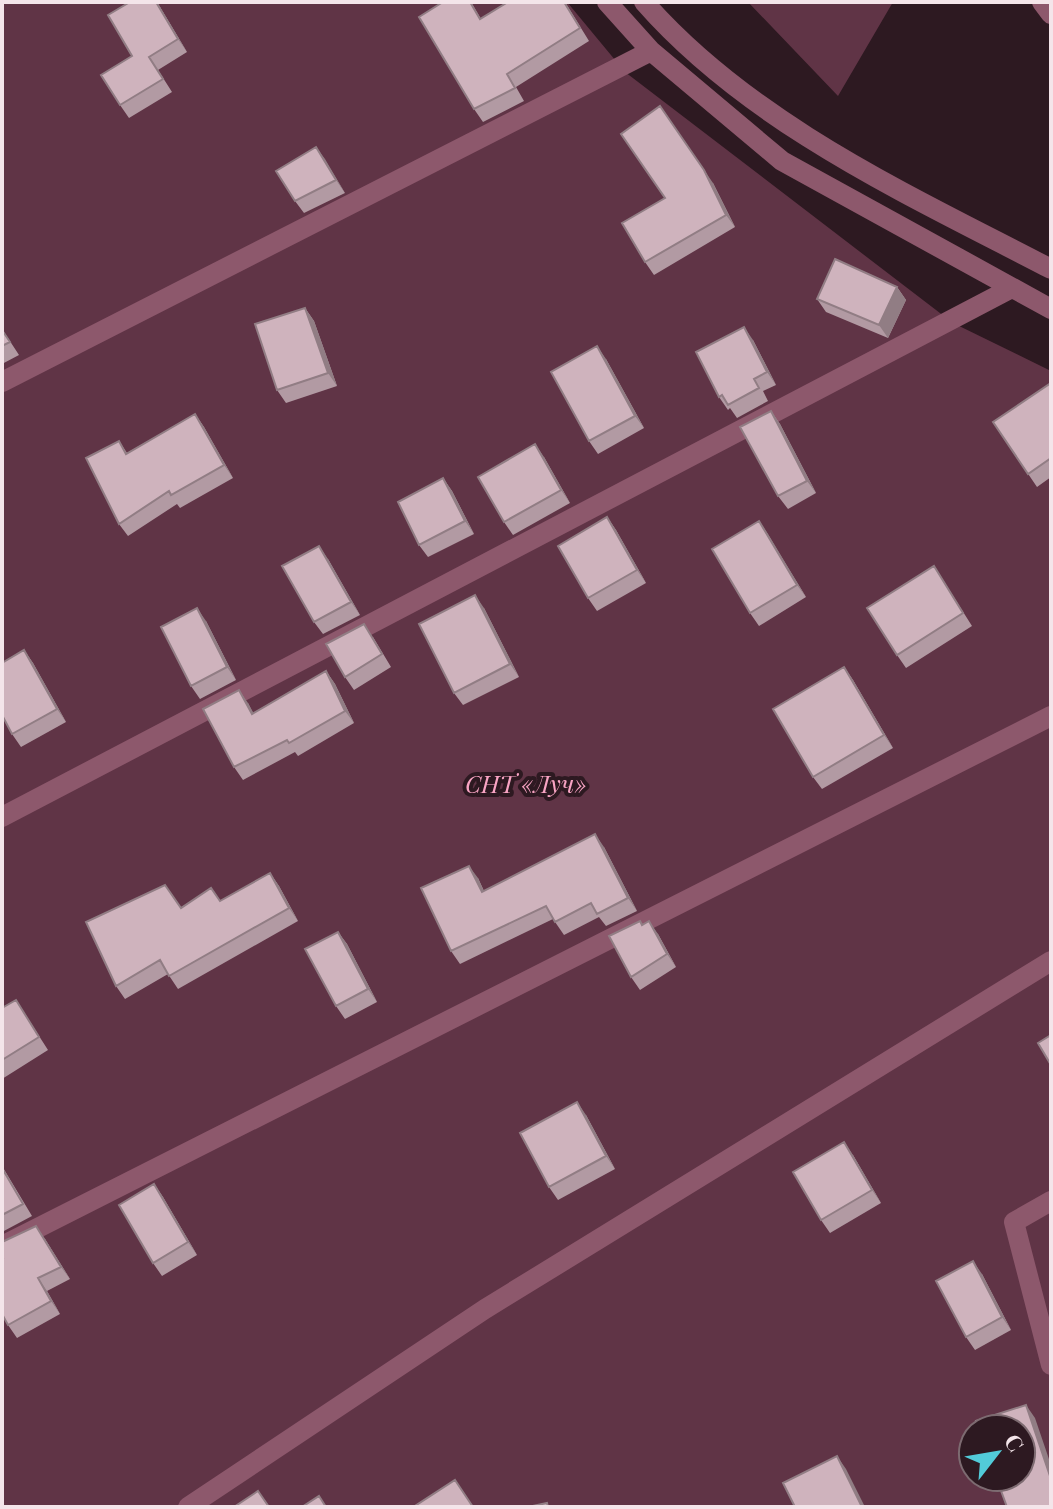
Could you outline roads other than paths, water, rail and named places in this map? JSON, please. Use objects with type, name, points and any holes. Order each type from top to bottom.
[{"type":"street","points":[[607,2],[651,51],[782,161],[1051,309]]},
{"type":"street","points":[[644,2],[676,38],[798,131],[910,196],[1051,269]]},
{"type":"street","points":[[1042,2],[1051,14]]},
{"type":"street","points":[[2,382],[651,51]]},
{"type":"street","points":[[2,817],[1010,289]]},
{"type":"street","points":[[2,1246],[1051,716]]},
{"type":"street","points":[[188,1507],[499,1301],[1051,961]]},
{"type":"street","points":[[1051,1201],[1014,1222],[1051,1365]]},
{"type":"park label","name":"СНТ «Луч»","points":[[526,785]]}]
